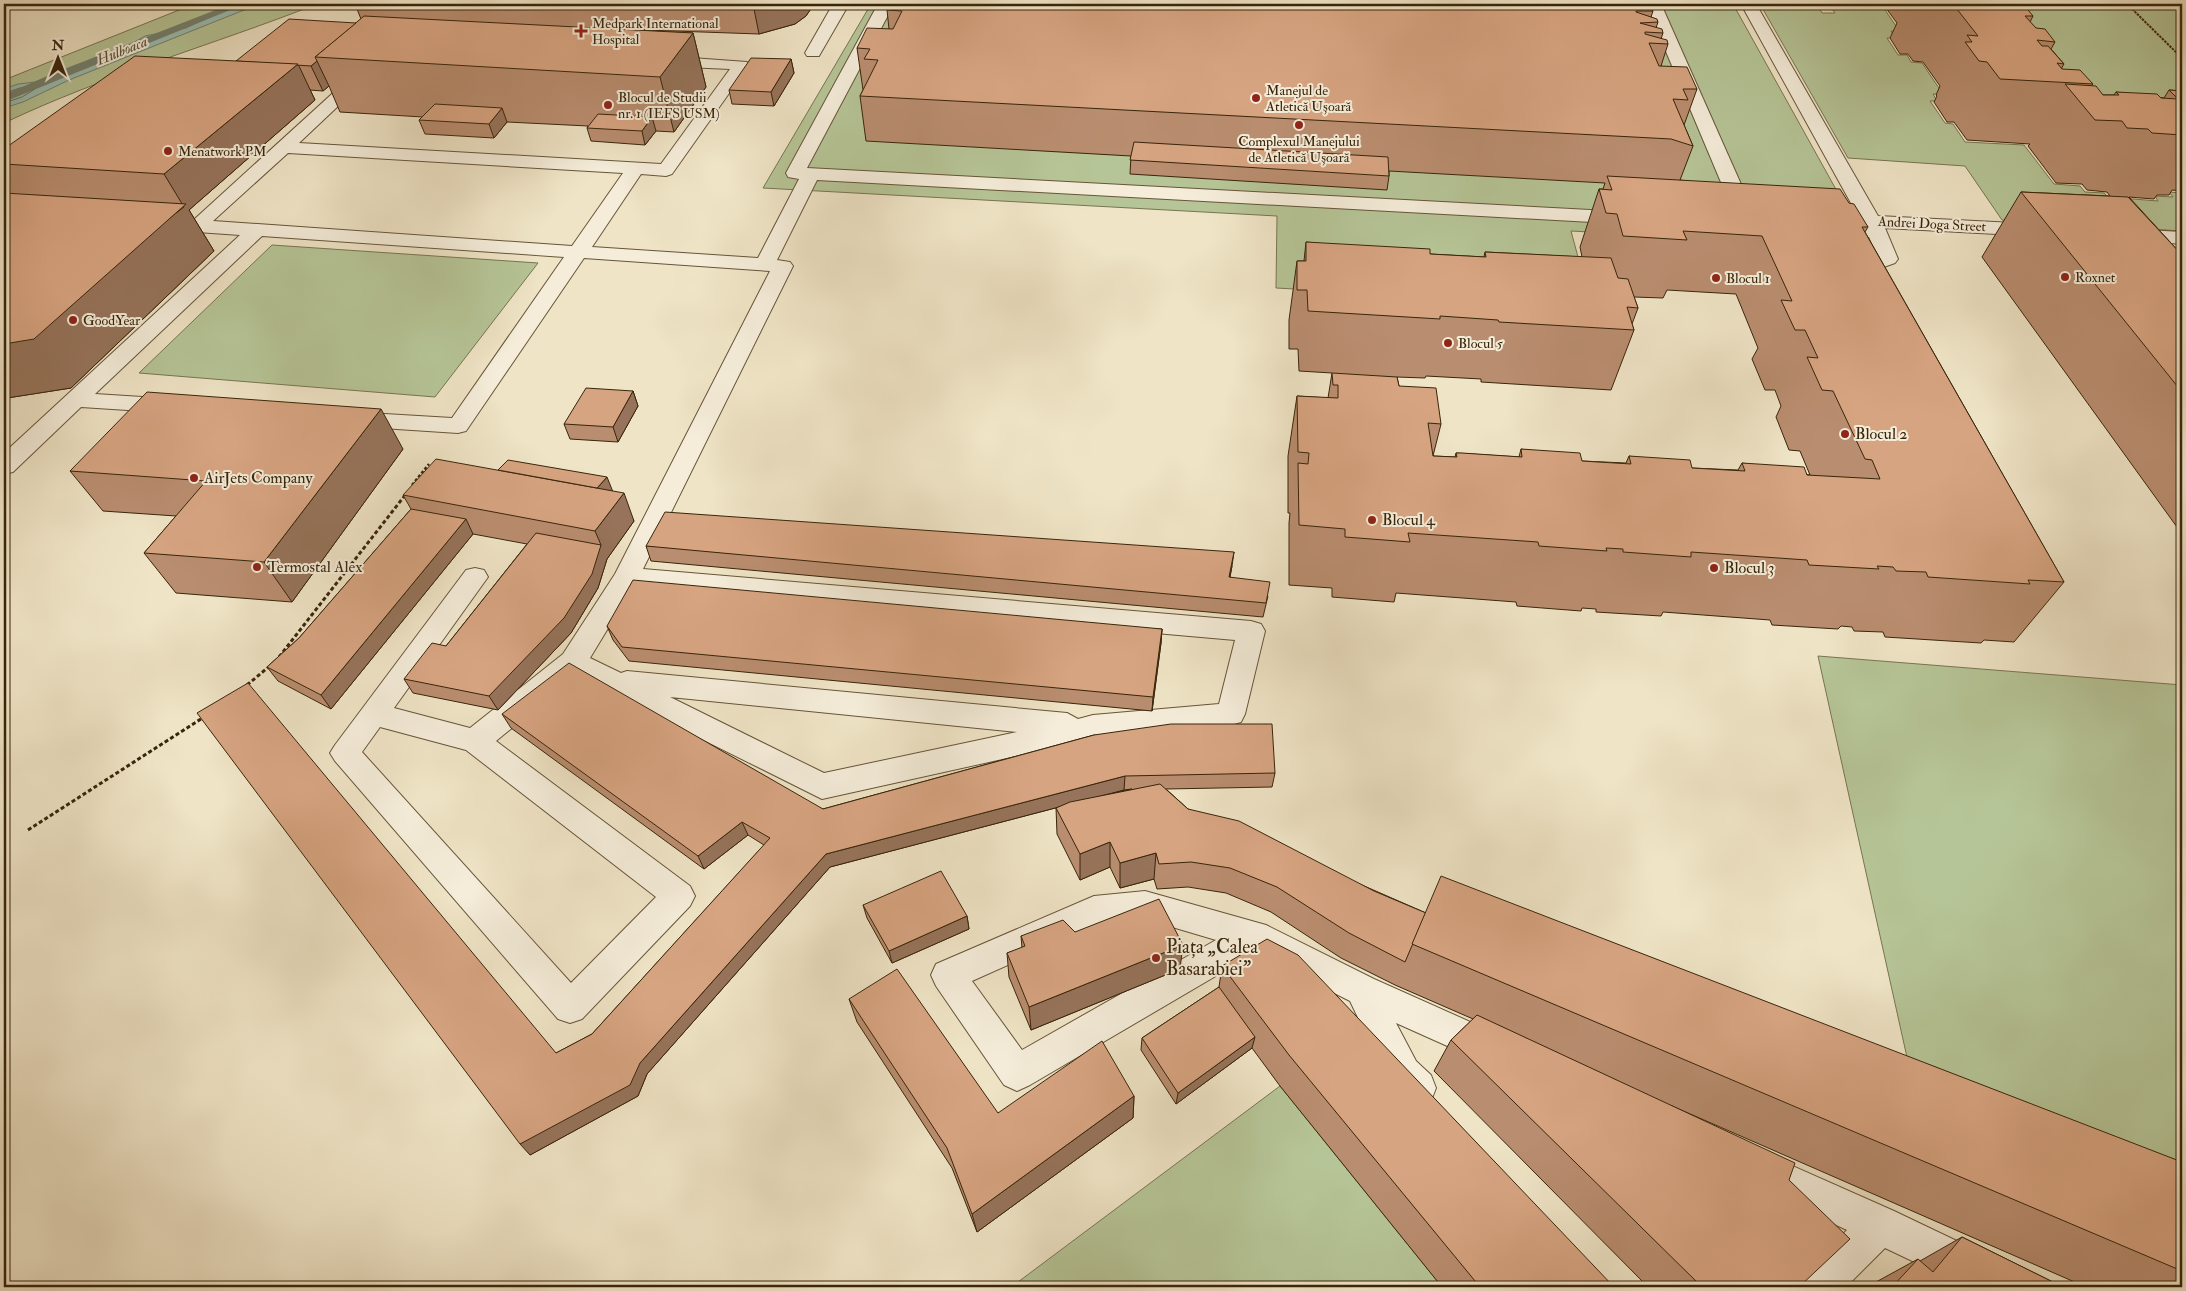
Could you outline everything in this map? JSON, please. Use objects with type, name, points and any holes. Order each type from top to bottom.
[{"type":"street","points":[[813,53],[841,4]]},
{"type":"street","points":[[886,4],[795,173],[1649,219]]},
{"type":"street","points":[[1653,4],[1754,224],[1729,223]]},
{"type":"street","name":"Andrei Doga Street","points":[[1748,4],[1874,226],[2054,231]]},
{"type":"street","points":[[284,147],[666,170],[740,65],[651,60]]},
{"type":"street","points":[[371,67],[197,226],[783,266],[626,577],[573,662],[474,741]]},
{"type":"street","points":[[331,417],[458,426],[636,168]]},
{"type":"street","points":[[765,264],[811,174]]},
{"type":"street","points":[[1808,228],[1874,226],[1888,259],[1855,270],[1870,296]]},
{"type":"street","points":[[4,466],[257,230]]},
{"type":"street","points":[[2141,256],[2116,234],[2182,238]]},
{"type":"street","points":[[76,400],[194,408]]},
{"type":"street","points":[[375,714],[474,741],[679,896],[570,1007],[345,753],[475,577]]},
{"type":"street","points":[[573,662],[822,786],[1093,727],[1231,714],[1251,631],[626,577]]},
{"type":"street","points":[[611,680],[1093,727]]},
{"type":"street","points":[[1254,936],[1017,1073],[948,975],[1094,911],[1145,905],[1254,936],[1362,990],[1516,1060]]},
{"type":"street","points":[[1362,990],[1403,1073],[1437,1108]]},
{"type":"street","points":[[1735,1159],[2010,1287]]},
{"type":"street","points":[[1818,1287],[1880,1225]]},
{"type":"path","points":[[2127,4],[2182,58]]},
{"type":"path","points":[[241,691],[275,662],[458,426]]},
{"type":"path","points":[[28,830],[185,732],[209,714]]},
{"type":"green space","points":[[194,4],[317,4],[120,75],[4,123],[4,80]]},
{"type":"green space","name":"Complexul Manejului de Atletică Ușoară","points":[[871,4],[1733,4],[1868,247],[1571,231],[1591,305],[1276,288],[1277,216],[763,188]]},
{"type":"green space","points":[[1760,4],[1817,4],[1822,13],[1835,13],[1829,4],[1881,4],[1900,32],[1891,31],[1895,38],[1887,38],[1898,55],[1907,55],[1911,62],[1922,63],[1943,94],[1933,94],[1937,101],[1930,101],[1945,123],[1953,124],[1965,142],[2024,145],[2054,184],[2080,186],[2085,192],[2104,193],[2108,197],[2158,201],[2155,196],[2173,197],[2169,192],[2182,193],[2182,231],[2002,220],[1965,166],[1848,158]]},
{"type":"green space","points":[[1997,4],[2181,4],[2182,127],[2102,116]]},
{"type":"green space","points":[[272,245],[538,263],[435,397],[139,373]]},
{"type":"green space","points":[[1818,656],[2182,685],[2182,1216],[1918,1107]]},
{"type":"green space","points":[[1280,1086],[1442,1287],[1015,1287],[1014,1285]]},
{"type":"water","points":[[235,4],[259,4],[69,80],[23,102],[4,108],[4,89],[18,84],[44,81],[84,66],[124,48],[145,36],[186,28]]},
{"type":"building","name":"Manejul de Atletică Ușoară","points":[[898,4],[1639,4],[1651,8],[1653,11],[1636,12],[1657,19],[1658,22],[1640,23],[1662,29],[1663,33],[1645,32],[1645,34],[1667,40],[1668,44],[1649,43],[1659,66],[1687,67],[1697,89],[1683,89],[1688,100],[1673,99],[1693,146],[1671,139],[860,96],[878,60],[864,59],[870,49],[857,48],[867,28],[893,29],[902,11],[887,10],[889,7]]},
{"type":"building","points":[[1953,4],[2024,5],[2033,16],[2025,16],[2036,28],[2045,29],[2055,42],[2037,40],[2042,46],[2048,46],[2064,64],[2057,63],[2062,69],[2080,70],[2093,84],[2000,79],[1987,62],[1979,61],[1965,42],[1972,42],[1967,35],[1978,36]]},
{"type":"building","points":[[364,16],[693,33],[660,77],[315,57]]},
{"type":"building","points":[[289,19],[356,23],[315,57],[317,61],[311,66],[236,61]]},
{"type":"building","points":[[135,56],[298,64],[164,174],[4,164],[4,149]]},
{"type":"building","points":[[751,58],[791,59],[771,92],[729,90]]},
{"type":"building","points":[[2065,84],[2096,86],[2103,95],[2119,95],[2116,92],[2157,94],[2161,98],[2178,99],[2169,90],[2182,91],[2182,135],[2152,133],[2148,129],[2127,128],[2122,121],[2095,120]]},
{"type":"building","points":[[435,104],[502,108],[489,124],[419,120]]},
{"type":"building","points":[[598,114],[652,117],[642,131],[587,128]]},
{"type":"building","points":[[1134,142],[1388,157],[1389,176],[1130,160]]},
{"type":"building","points":[[1607,176],[1840,189],[1849,203],[1854,204],[1868,227],[1862,227],[2064,582],[2028,580],[2030,584],[1928,577],[1926,572],[1896,571],[1893,567],[1877,566],[1879,569],[1809,565],[1807,560],[1691,552],[1691,557],[1623,552],[1623,549],[1606,548],[1607,551],[1539,546],[1538,542],[1408,533],[1410,542],[1345,537],[1345,529],[1299,525],[1298,463],[1308,464],[1309,453],[1298,452],[1297,396],[1338,398],[1338,385],[1333,385],[1332,373],[1397,377],[1399,386],[1436,388],[1441,424],[1428,423],[1433,456],[1457,457],[1456,453],[1462,453],[1522,457],[1521,449],[1580,453],[1582,461],[1631,464],[1629,456],[1690,460],[1692,468],[1745,471],[1742,463],[1804,467],[1807,475],[1880,479],[1872,460],[1865,459],[1833,391],[1822,390],[1807,357],[1818,358],[1805,330],[1795,330],[1781,300],[1792,301],[1762,236],[1683,231],[1687,240],[1623,236],[1617,214],[1606,213],[1599,189],[1612,190]]},
{"type":"building","points":[[2021,192],[2128,197],[2182,255],[2182,392]]},
{"type":"building","points":[[4,193],[186,204],[34,339],[4,344]]},
{"type":"building","points":[[1306,242],[1430,249],[1430,254],[1486,257],[1485,252],[1611,258],[1618,278],[1628,279],[1638,308],[1627,307],[1634,330],[1499,322],[1498,320],[1440,316],[1440,319],[1308,311],[1307,290],[1297,290],[1297,261],[1306,261]]},
{"type":"building","points":[[586,388],[633,391],[613,427],[564,424]]},
{"type":"building","points":[[147,392],[381,409],[264,562],[144,553],[206,481],[70,471]]},
{"type":"building","points":[[436,459],[624,493],[595,531],[403,495]]},
{"type":"building","points":[[508,460],[607,477],[597,488],[498,470]]},
{"type":"building","points":[[411,509],[466,519],[321,695],[267,667],[299,638]]},
{"type":"building","points":[[665,512],[1234,552],[1229,577],[1270,582],[1266,603],[646,546]]},
{"type":"building","points":[[536,533],[601,545],[592,574],[564,618],[489,696],[404,679],[432,643],[446,646]]},
{"type":"building","points":[[633,580],[1162,629],[1153,697],[622,647],[607,626]]},
{"type":"building","points":[[569,663],[823,809],[1094,735],[1171,724],[1272,724],[1275,773],[1125,776],[826,854],[640,1063],[630,1085],[520,1144],[197,713],[248,683],[556,1053],[592,1034],[770,838],[742,822],[698,856],[502,714]]},
{"type":"building","points":[[1160,784],[1188,809],[1239,821],[1374,891],[1426,913],[1405,962],[1349,933],[1277,887],[1230,868],[1191,862],[1159,864],[1156,853],[1120,863],[1110,842],[1080,854],[1056,808],[1070,802]]},
{"type":"building","points":[[941,871],[967,916],[889,951],[863,905]]},
{"type":"building","points":[[1441,876],[2182,1162],[2182,1271],[1412,944]]},
{"type":"building","points":[[1159,899],[1183,945],[1029,1007],[1007,953],[1025,946],[1021,936],[1063,920],[1075,932]]},
{"type":"building","points":[[1267,939],[1298,955],[1614,1287],[1480,1287],[1289,1055],[1222,966]]},
{"type":"building","points":[[897,969],[998,1113],[1102,1041],[1134,1096],[972,1214],[947,1148],[849,999]]},
{"type":"building","points":[[1219,987],[1255,1037],[1178,1093],[1142,1038]]},
{"type":"building","points":[[1477,1015],[1795,1163],[1789,1180],[1850,1239],[1799,1287],[1702,1287],[1451,1040]]},
{"type":"building","points":[[1962,1237],[2063,1287],[1892,1287],[1918,1259],[1933,1272]]},
{"type":"waterway","name":"Hulboaca","points":[[4,99],[58,75],[240,4]]},
{"type":"place","name":"Medpark International Hospital","points":[[581,31]]},
{"type":"place","name":"Manejul de Atletică Ușoară","points":[[1256,98]]},
{"type":"place","name":"Blocul de Studii nr. 1 (IEFS USM)","points":[[608,105]]},
{"type":"place","name":"Complexul Manejului de Atletică Ușoară","points":[[1299,125]]},
{"type":"place","name":"Menatwork PM","points":[[168,151]]},
{"type":"place","name":"Roxnet","points":[[2065,277]]},
{"type":"place","name":"Blocul 1","points":[[1716,278]]},
{"type":"place","name":"GoodYear","points":[[73,320]]},
{"type":"place","name":"Blocul 5","points":[[1448,343]]},
{"type":"place","name":"Blocul 2","points":[[1845,434]]},
{"type":"place","name":"AirJets Company","points":[[194,478]]},
{"type":"place","name":"Blocul 4","points":[[1372,520]]},
{"type":"place","name":"Termostal Alex","points":[[257,567]]},
{"type":"place","name":"Blocul 3","points":[[1714,568]]},
{"type":"place","name":"Piața „Calea Basarabiei”","points":[[1156,958]]}]
